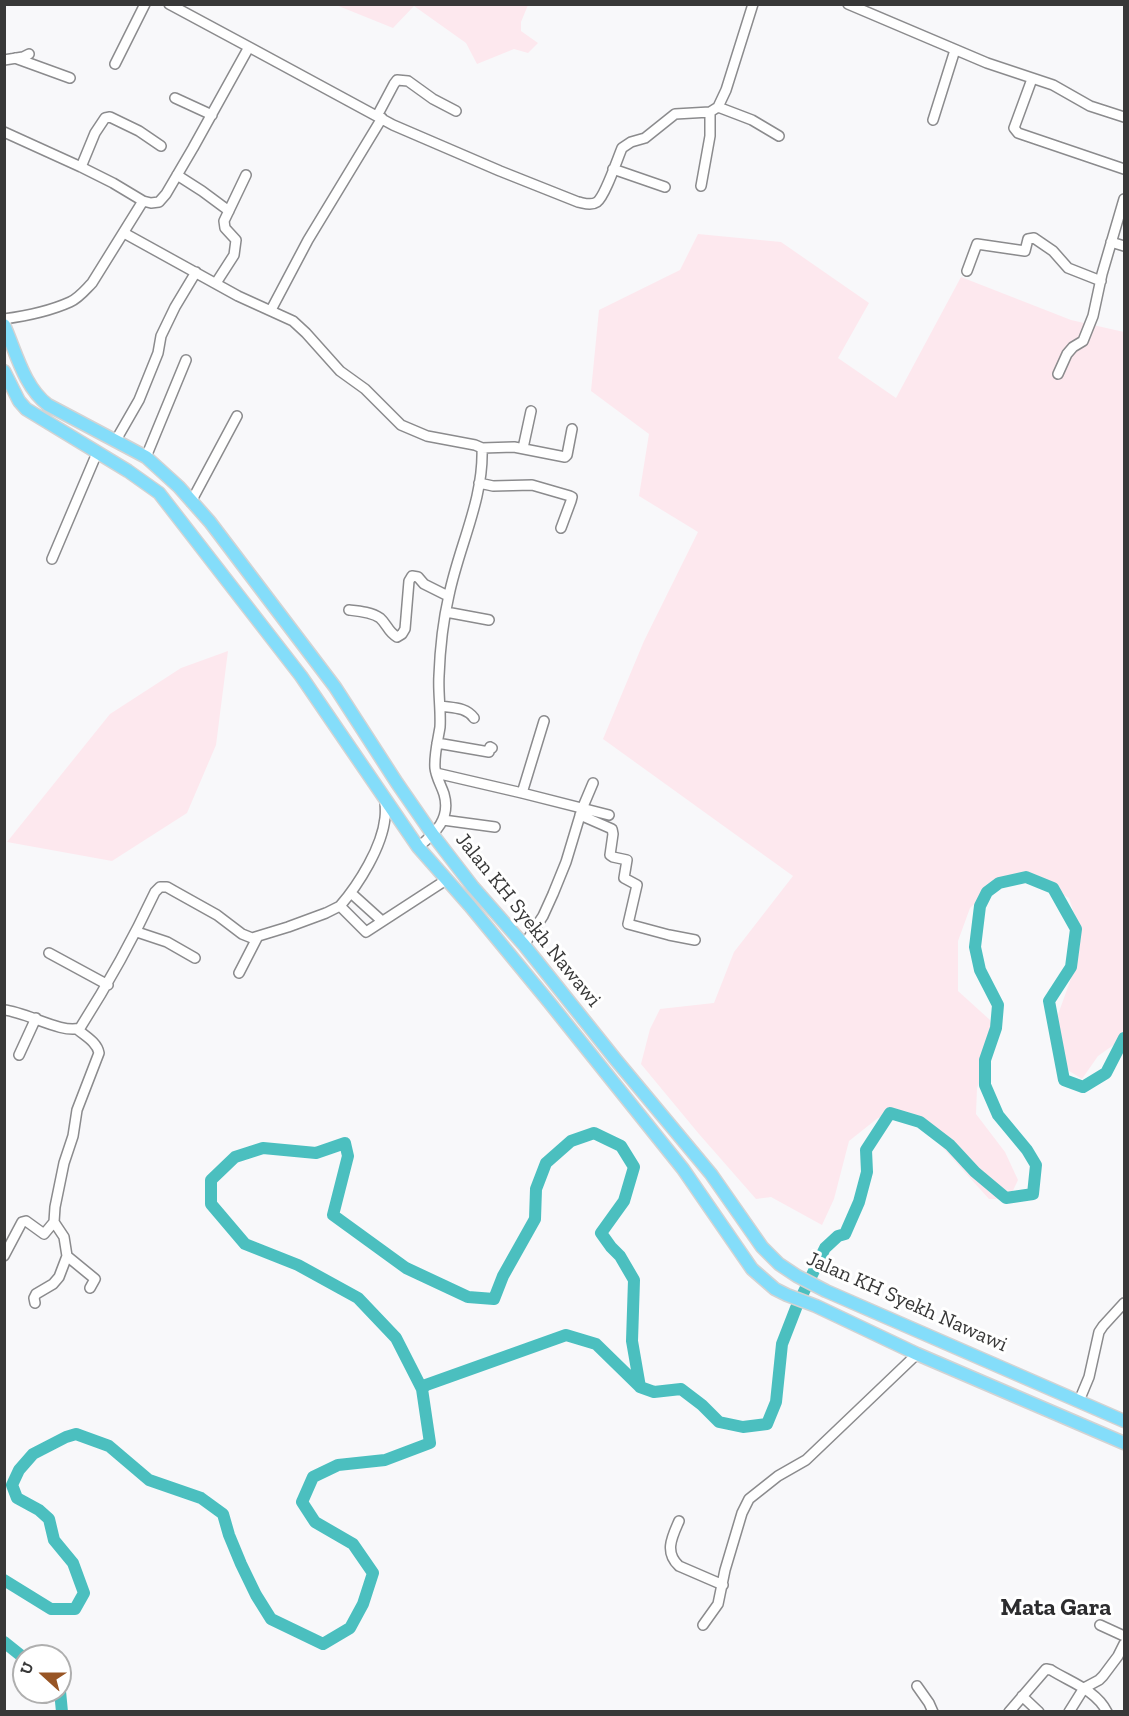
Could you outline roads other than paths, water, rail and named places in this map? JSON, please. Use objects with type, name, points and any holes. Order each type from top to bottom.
[{"type":"main road","name":"Jalan KH Syekh Nawawi","points":[[4,325],[28,381],[39,398],[146,457],[179,487],[210,522],[335,687],[397,783],[473,887],[525,945],[616,1060],[711,1174],[762,1247],[779,1264],[826,1290],[1079,1401],[1124,1418]]},
{"type":"main road","name":"Jalan KH Syekh Nawawi","points":[[4,371],[19,401],[26,409],[159,493],[301,676],[418,847],[470,906],[683,1169],[752,1269],[775,1289],[917,1354],[1125,1443]]},
{"type":"street","points":[[115,64],[145,4]]},
{"type":"street","points":[[169,4],[379,117],[500,171],[578,202],[596,203],[602,196],[622,148],[645,138],[675,114],[714,110],[752,120],[779,136]]},
{"type":"street","points":[[701,186],[714,110],[726,90],[753,4]]},
{"type":"street","points":[[848,4],[955,50],[1053,86],[1090,106],[1125,117]]},
{"type":"street","points":[[4,132],[81,167],[143,201],[159,202],[166,194],[212,115],[249,47]]},
{"type":"street","points":[[933,120],[955,50]]},
{"type":"street","points":[[4,60],[29,54]]},
{"type":"street","points":[[15,58],[70,78]]},
{"type":"street","points":[[1032,79],[1014,128],[1018,133],[1125,169]]},
{"type":"street","points":[[271,310],[308,240],[379,117],[397,80],[408,81],[433,99],[456,111]]},
{"type":"street","points":[[175,98],[212,115]]},
{"type":"street","points":[[81,167],[95,133],[105,118],[110,117],[139,131],[161,146]]},
{"type":"street","points":[[613,169],[665,187]]},
{"type":"street","points":[[177,175],[229,211]]},
{"type":"street","points":[[216,283],[234,255],[236,240],[225,228],[224,221],[246,175]]},
{"type":"street","points":[[1058,374],[1067,354],[1083,341],[1086,335],[1097,305],[1111,242],[1125,199]]},
{"type":"street","points":[[4,319],[28,315],[71,302],[82,293],[92,283],[143,201]]},
{"type":"street","points":[[124,233],[238,296],[292,321],[340,371],[365,388],[401,425],[427,436],[482,448],[523,448],[565,458],[572,429]]},
{"type":"street","points":[[967,271],[977,244],[1025,251],[1028,239],[1034,238],[1053,251],[1068,268],[1101,281]]},
{"type":"street","points":[[1111,242],[1125,246]]},
{"type":"street","points":[[116,440],[139,400],[158,353],[161,336],[196,272]]},
{"type":"street","points":[[146,457],[186,360]]},
{"type":"street","points":[[523,448],[531,411]]},
{"type":"street","points":[[191,502],[237,416]]},
{"type":"street","points":[[418,847],[434,835],[443,820],[445,801],[436,773],[435,760],[441,706],[439,678],[441,649],[448,596],[474,509],[482,464],[482,448]]},
{"type":"street","points":[[52,559],[97,453]]},
{"type":"street","points":[[479,483],[493,486],[532,485],[572,497],[561,528]]},
{"type":"street","points":[[349,610],[373,614],[380,618],[392,635],[397,637],[405,629],[412,576],[418,577],[424,584],[448,596]]},
{"type":"street","points":[[446,612],[489,620]]},
{"type":"street","points":[[441,706],[465,710],[470,712],[474,718]]},
{"type":"street","points":[[522,793],[544,721]]},
{"type":"street","points":[[437,742],[488,752],[489,747],[492,748]]},
{"type":"street","points":[[436,773],[522,793],[581,812],[612,829],[610,855],[627,860],[624,878],[637,885],[628,924],[695,940]]},
{"type":"street","points":[[525,945],[543,916],[553,894],[593,783]]},
{"type":"street","points":[[4,1010],[36,1018],[63,1029],[80,1028],[108,984],[137,932],[155,892],[160,887],[167,887],[217,915],[246,936],[257,938],[340,906],[351,893],[370,861],[383,829],[385,799]]},
{"type":"street","points":[[581,812],[609,815]]},
{"type":"street","points":[[443,820],[495,827]]},
{"type":"street","points":[[340,906],[366,932],[446,880]]},
{"type":"street","points":[[351,893],[382,921]]},
{"type":"street","points":[[137,932],[167,942],[195,958]]},
{"type":"street","points":[[239,973],[257,938]]},
{"type":"street","points":[[49,953],[108,984]]},
{"type":"street","points":[[19,1055],[36,1018]]},
{"type":"street","points":[[4,1256],[22,1222],[26,1221],[46,1234],[54,1222],[55,1207],[64,1163],[73,1136],[75,1119],[99,1053],[94,1043],[77,1029]]},
{"type":"street","points":[[35,1303],[36,1294],[53,1284],[59,1276],[67,1256],[64,1237],[54,1222]]},
{"type":"street","points":[[67,1256],[95,1279],[90,1288]]},
{"type":"street","points":[[1079,1401],[1089,1377],[1099,1332],[1125,1303]]},
{"type":"street","points":[[703,1625],[718,1604],[725,1569],[738,1525],[749,1499],[778,1476],[806,1460],[917,1354]]},
{"type":"street","points":[[679,1521],[670,1543],[670,1552],[674,1561],[679,1566],[723,1585]]},
{"type":"street","points":[[1100,1625],[1125,1636]]},
{"type":"street","points":[[1069,1712],[1084,1688],[1103,1676],[1125,1644]]},
{"type":"street","points":[[1009,1712],[1046,1669],[1084,1688],[1101,1702],[1107,1712]]},
{"type":"street","points":[[916,1686],[933,1712]]},
{"type":"street","points":[[1022,1696],[1039,1712]]},
{"type":"waterway","points":[[4,1580],[51,1609],[75,1609],[84,1593],[73,1563],[54,1540],[49,1519],[39,1510],[17,1498],[12,1485],[19,1470],[33,1454],[76,1434],[109,1446],[149,1480],[201,1498],[223,1514],[241,1564],[271,1619],[323,1644],[350,1628],[363,1604],[373,1573],[353,1544],[315,1522],[302,1502],[313,1477],[338,1465],[385,1460],[430,1443],[422,1389],[396,1338],[358,1298],[298,1265],[245,1244],[211,1204],[211,1180],[235,1157],[263,1148],[316,1153],[345,1143],[348,1156],[333,1215],[406,1268],[468,1297],[494,1299],[503,1276],[535,1219],[536,1189],[546,1163],[571,1141],[594,1133],[621,1146],[634,1167],[624,1201],[601,1233],[620,1256],[634,1280],[632,1341],[640,1387],[654,1392],[681,1389],[719,1422],[743,1427],[767,1424],[776,1402],[782,1344],[796,1308],[825,1248],[838,1236],[845,1234],[859,1202],[867,1172],[866,1150],[890,1113],[920,1122],[950,1145],[975,1172],[1006,1198],[1033,1194],[1036,1165],[1027,1150],[998,1115],[985,1085],[985,1060],[996,1028],[998,1005],[980,970],[975,947],[980,906],[987,892],[999,883],[1026,877],[1053,888],[1076,929],[1071,967],[1049,1001],[1064,1080],[1083,1087],[1106,1073],[1124,1038]]},
{"type":"waterway","points":[[422,1389],[426,1385],[566,1335],[596,1344],[640,1387]]},
{"type":"waterway","points":[[4,1642],[12,1648]]},
{"type":"waterway","points":[[61,1704],[62,1712]]},
{"type":"district","name":"Mata Gara","points":[[1056,1608]]}]
